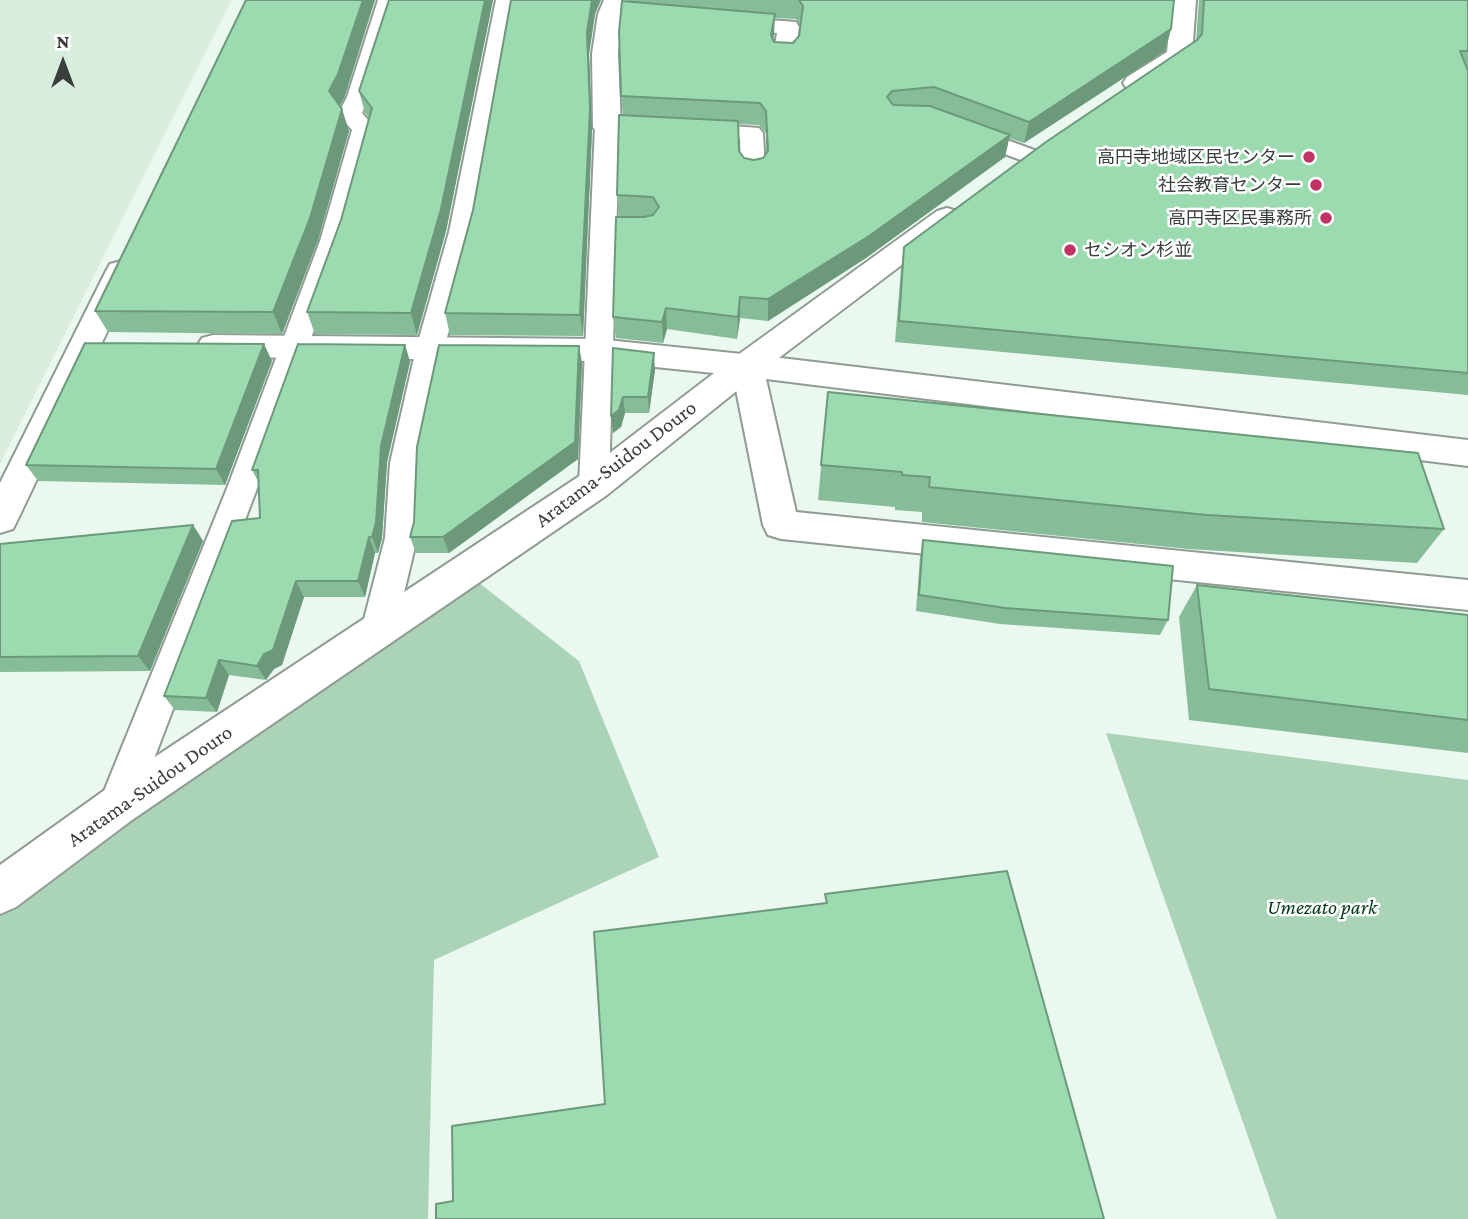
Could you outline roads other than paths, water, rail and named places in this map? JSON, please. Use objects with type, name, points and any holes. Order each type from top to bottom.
[{"type":"street","points":[[1119,95],[1179,55],[1184,0]]},
{"type":"street","points":[[607,127],[606,54],[613,7]]},
{"type":"street","name":"Aratama-Suidou Douro","points":[[12,874],[594,485],[747,365],[964,205]]},
{"type":"street","points":[[0,519],[130,251]]},
{"type":"street","points":[[85,346],[124,346]]},
{"type":"street","points":[[190,346],[597,350],[747,365],[1468,453]]},
{"type":"street","points":[[747,365],[781,525],[1468,595]]},
{"type":"lane","points":[[117,806],[295,347],[333,241],[364,129],[350,114],[358,97],[388,0]]},
{"type":"lane","points":[[378,631],[401,538],[405,463],[430,349],[462,232],[506,0]]},
{"type":"lane","points":[[613,7],[637,16]]},
{"type":"lane","points":[[706,21],[788,27],[784,57]]},
{"type":"lane","points":[[942,123],[1029,157]]},
{"type":"lane","points":[[594,485],[597,350],[613,228],[607,127],[751,133],[753,172]]},
{"type":"place","name":"高円寺地域区民センター","points":[[1309,157]]},
{"type":"place","name":"社会教育センター","points":[[1316,185]]},
{"type":"place","name":"高円寺区民事務所","points":[[1326,218]]},
{"type":"place","name":"セシオン杉並","points":[[1070,250]]},
{"type":"park label","name":"Umezato park","points":[[1322,908]]}]
